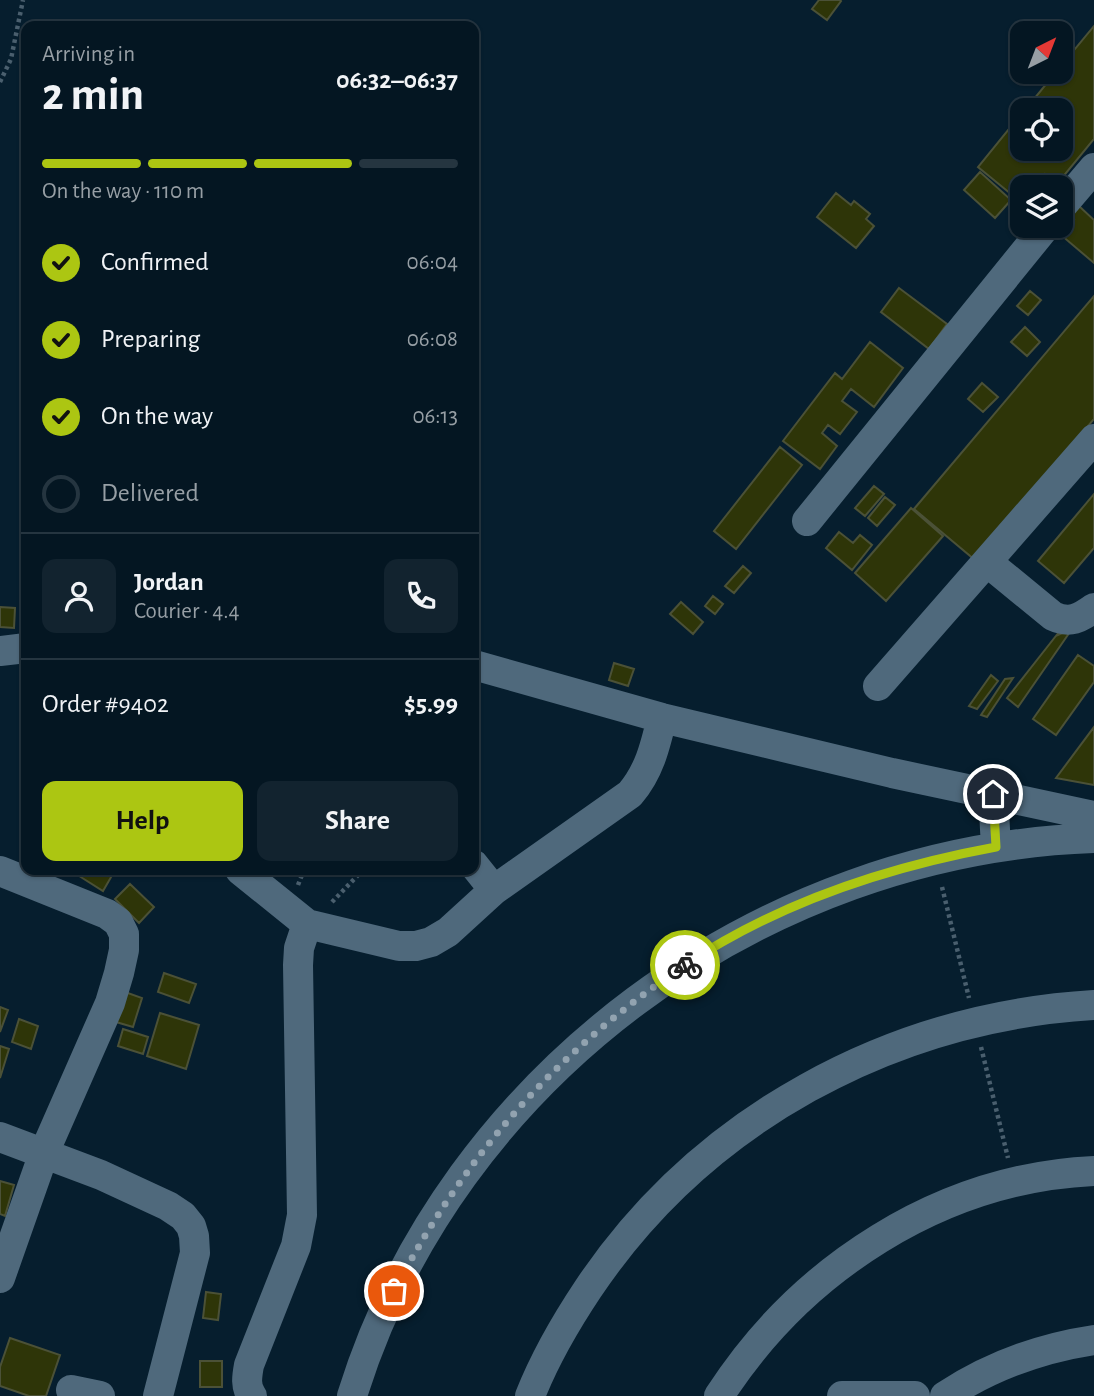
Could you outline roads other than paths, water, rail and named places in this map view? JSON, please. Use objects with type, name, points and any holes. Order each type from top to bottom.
[{"type":"street","points":[[1073,193],[1094,168]]},
{"type":"street","points":[[807,521],[1036,238]]},
{"type":"street","points":[[878,686],[1094,439]]},
{"type":"street","points":[[986,562],[1063,620],[1073,620],[1094,608]]},
{"type":"street","points":[[0,651],[21,649]]},
{"type":"street","points":[[479,666],[662,718],[1094,816]]},
{"type":"street","points":[[246,875],[307,924],[398,946],[416,946],[431,942],[448,932],[494,890],[630,794],[649,766],[662,718]]},
{"type":"street","points":[[993,794],[996,847]]},
{"type":"street","points":[[352,1396],[373,1337],[394,1291],[444,1203],[473,1162],[521,1104],[574,1051],[612,1018],[694,959],[783,912],[877,875],[935,859],[996,847],[1094,838]]},
{"type":"street","points":[[0,871],[107,914],[118,922],[124,934],[122,961],[110,1003],[44,1153],[0,1278]]},
{"type":"street","points":[[479,871],[494,890]]},
{"type":"street","points":[[252,1396],[248,1391],[249,1365],[300,1231],[302,1214],[298,965],[299,948],[307,924]]},
{"type":"street","points":[[530,1396],[551,1350],[574,1311],[626,1237],[689,1172],[760,1116],[838,1070],[922,1036],[1012,1014],[1094,1005]]},
{"type":"street","points":[[0,1138],[141,1192],[183,1216],[191,1226],[195,1253],[158,1396]]},
{"type":"street","points":[[719,1396],[740,1364],[787,1310],[814,1285],[872,1242],[904,1224],[970,1196],[1045,1177],[1094,1171]]},
{"type":"street","points":[[945,1396],[988,1371],[1014,1360],[1053,1348],[1094,1340]]},
{"type":"street","points":[[71,1390],[100,1396]]},
{"type":"street","points":[[842,1396],[915,1396]]}]
